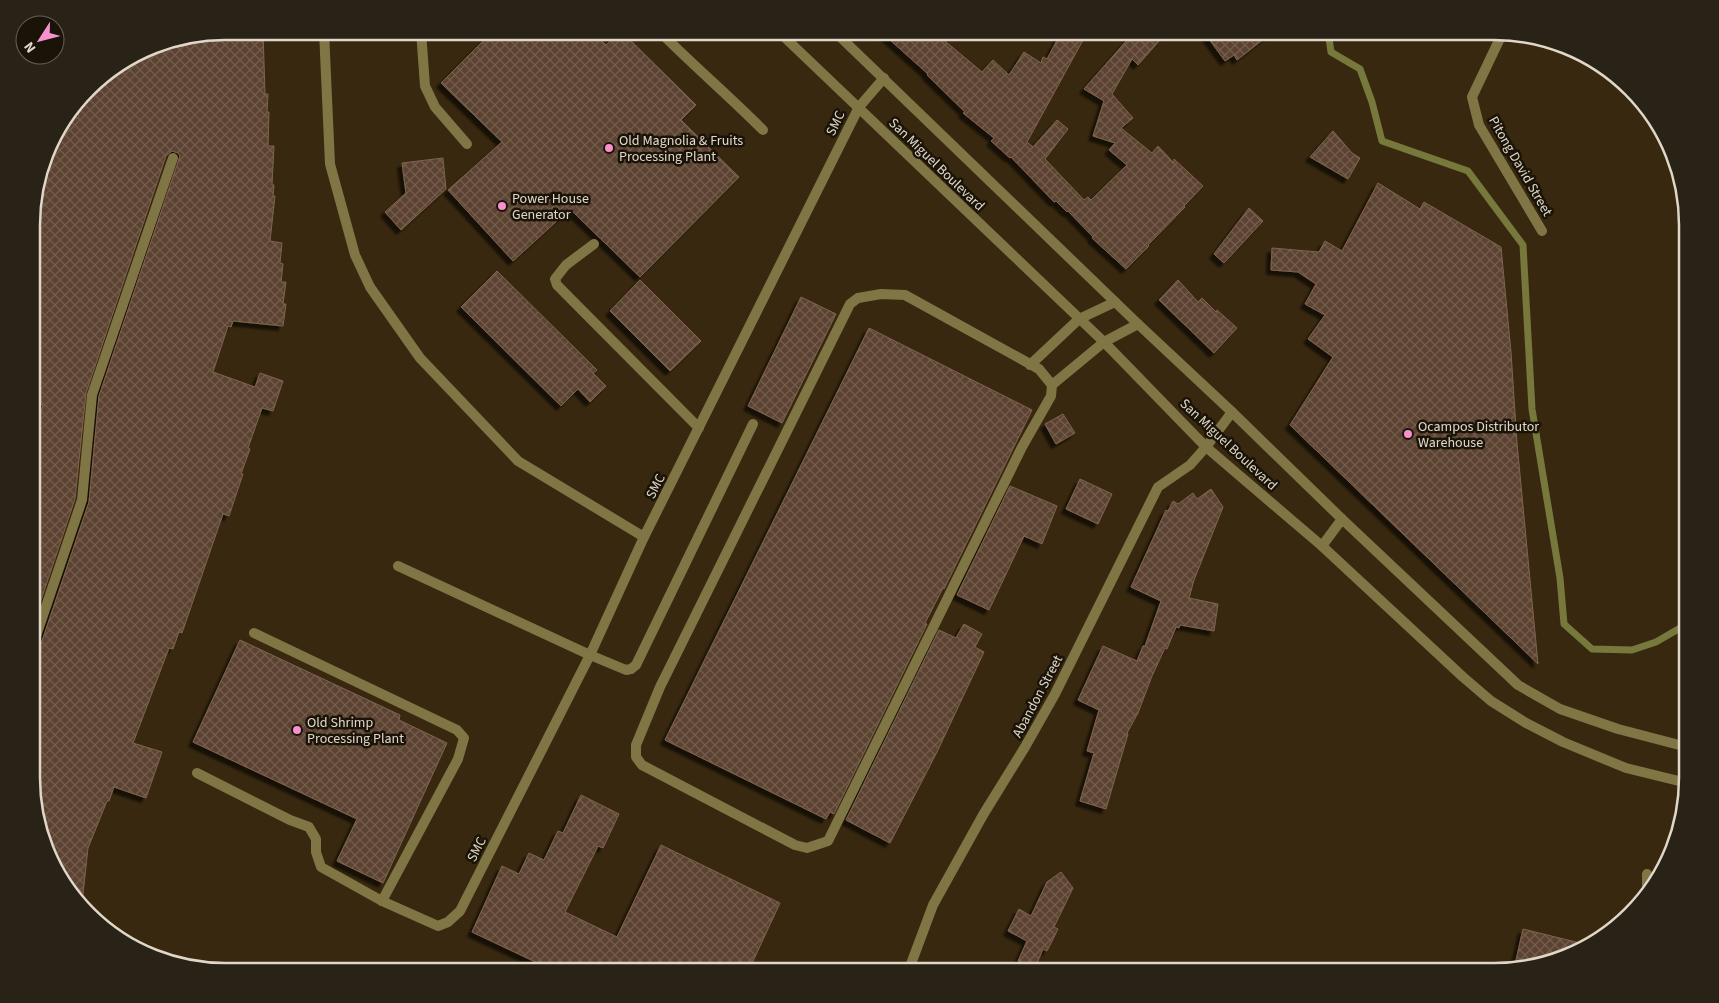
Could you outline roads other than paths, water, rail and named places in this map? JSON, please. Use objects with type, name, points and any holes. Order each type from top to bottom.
[{"type":"street","points":[[324,40],[330,164],[355,255],[370,287],[420,358],[518,461],[644,537]]},
{"type":"street","points":[[422,40],[425,86],[435,107],[466,144]]},
{"type":"street","points":[[668,40],[763,130]]},
{"type":"street","name":"San Miguel Boulevard","points":[[788,40],[1104,342],[1206,447],[1322,546],[1463,677],[1492,701],[1526,723],[1563,742],[1626,768],[1679,781]]},
{"type":"street","name":"San Miguel Boulevard","points":[[844,40],[1138,324],[1518,685],[1560,709],[1618,729],[1679,745]]},
{"type":"street","name":"Pitong David Street","points":[[1499,40],[1472,97],[1479,125],[1542,231]]},
{"type":"street","name":"SMC","points":[[382,901],[438,926],[448,922],[460,911],[590,655],[644,537],[859,107],[884,78]]},
{"type":"street","points":[[40,624],[82,500],[92,395],[173,158]]},
{"type":"street","points":[[594,244],[566,266],[555,278],[557,285],[698,428]]},
{"type":"street","points":[[881,294],[905,295],[1039,369],[1052,385],[1051,396],[1022,447],[828,841],[807,848],[795,845],[642,765],[636,757],[636,744],[660,687],[850,304],[858,298],[881,294]]},
{"type":"street","points":[[1030,365],[1079,319],[1115,302]]},
{"type":"street","points":[[1052,385],[1104,342],[1138,324]]},
{"type":"street","name":"Abandon Street","points":[[911,963],[934,905],[983,815],[1055,694],[1158,488],[1190,465],[1232,412]]},
{"type":"street","points":[[398,566],[590,655],[626,670],[632,669],[636,665],[753,424]]},
{"type":"street","points":[[1322,546],[1342,519]]},
{"type":"street","points":[[197,773],[290,820],[309,827],[316,839],[316,852],[320,868],[382,901],[458,759],[464,738],[457,730],[254,633]]},
{"type":"street","points":[[1647,874],[1647,882]]},
{"type":"waterway","points":[[1329,40],[1331,52],[1360,69],[1372,102],[1382,141],[1468,171],[1523,245],[1532,409],[1560,578],[1564,624],[1592,649],[1632,650],[1656,642],[1679,629]]},
{"type":"place","name":"Old Magnolia & Fruits Processing Plant","points":[[609,148]]},
{"type":"place","name":"Power House Generator","points":[[502,206]]},
{"type":"place","name":"Ocampos Distributor Warehouse","points":[[1408,434]]},
{"type":"place","name":"Old Shrimp Processing Plant","points":[[297,730]]}]
